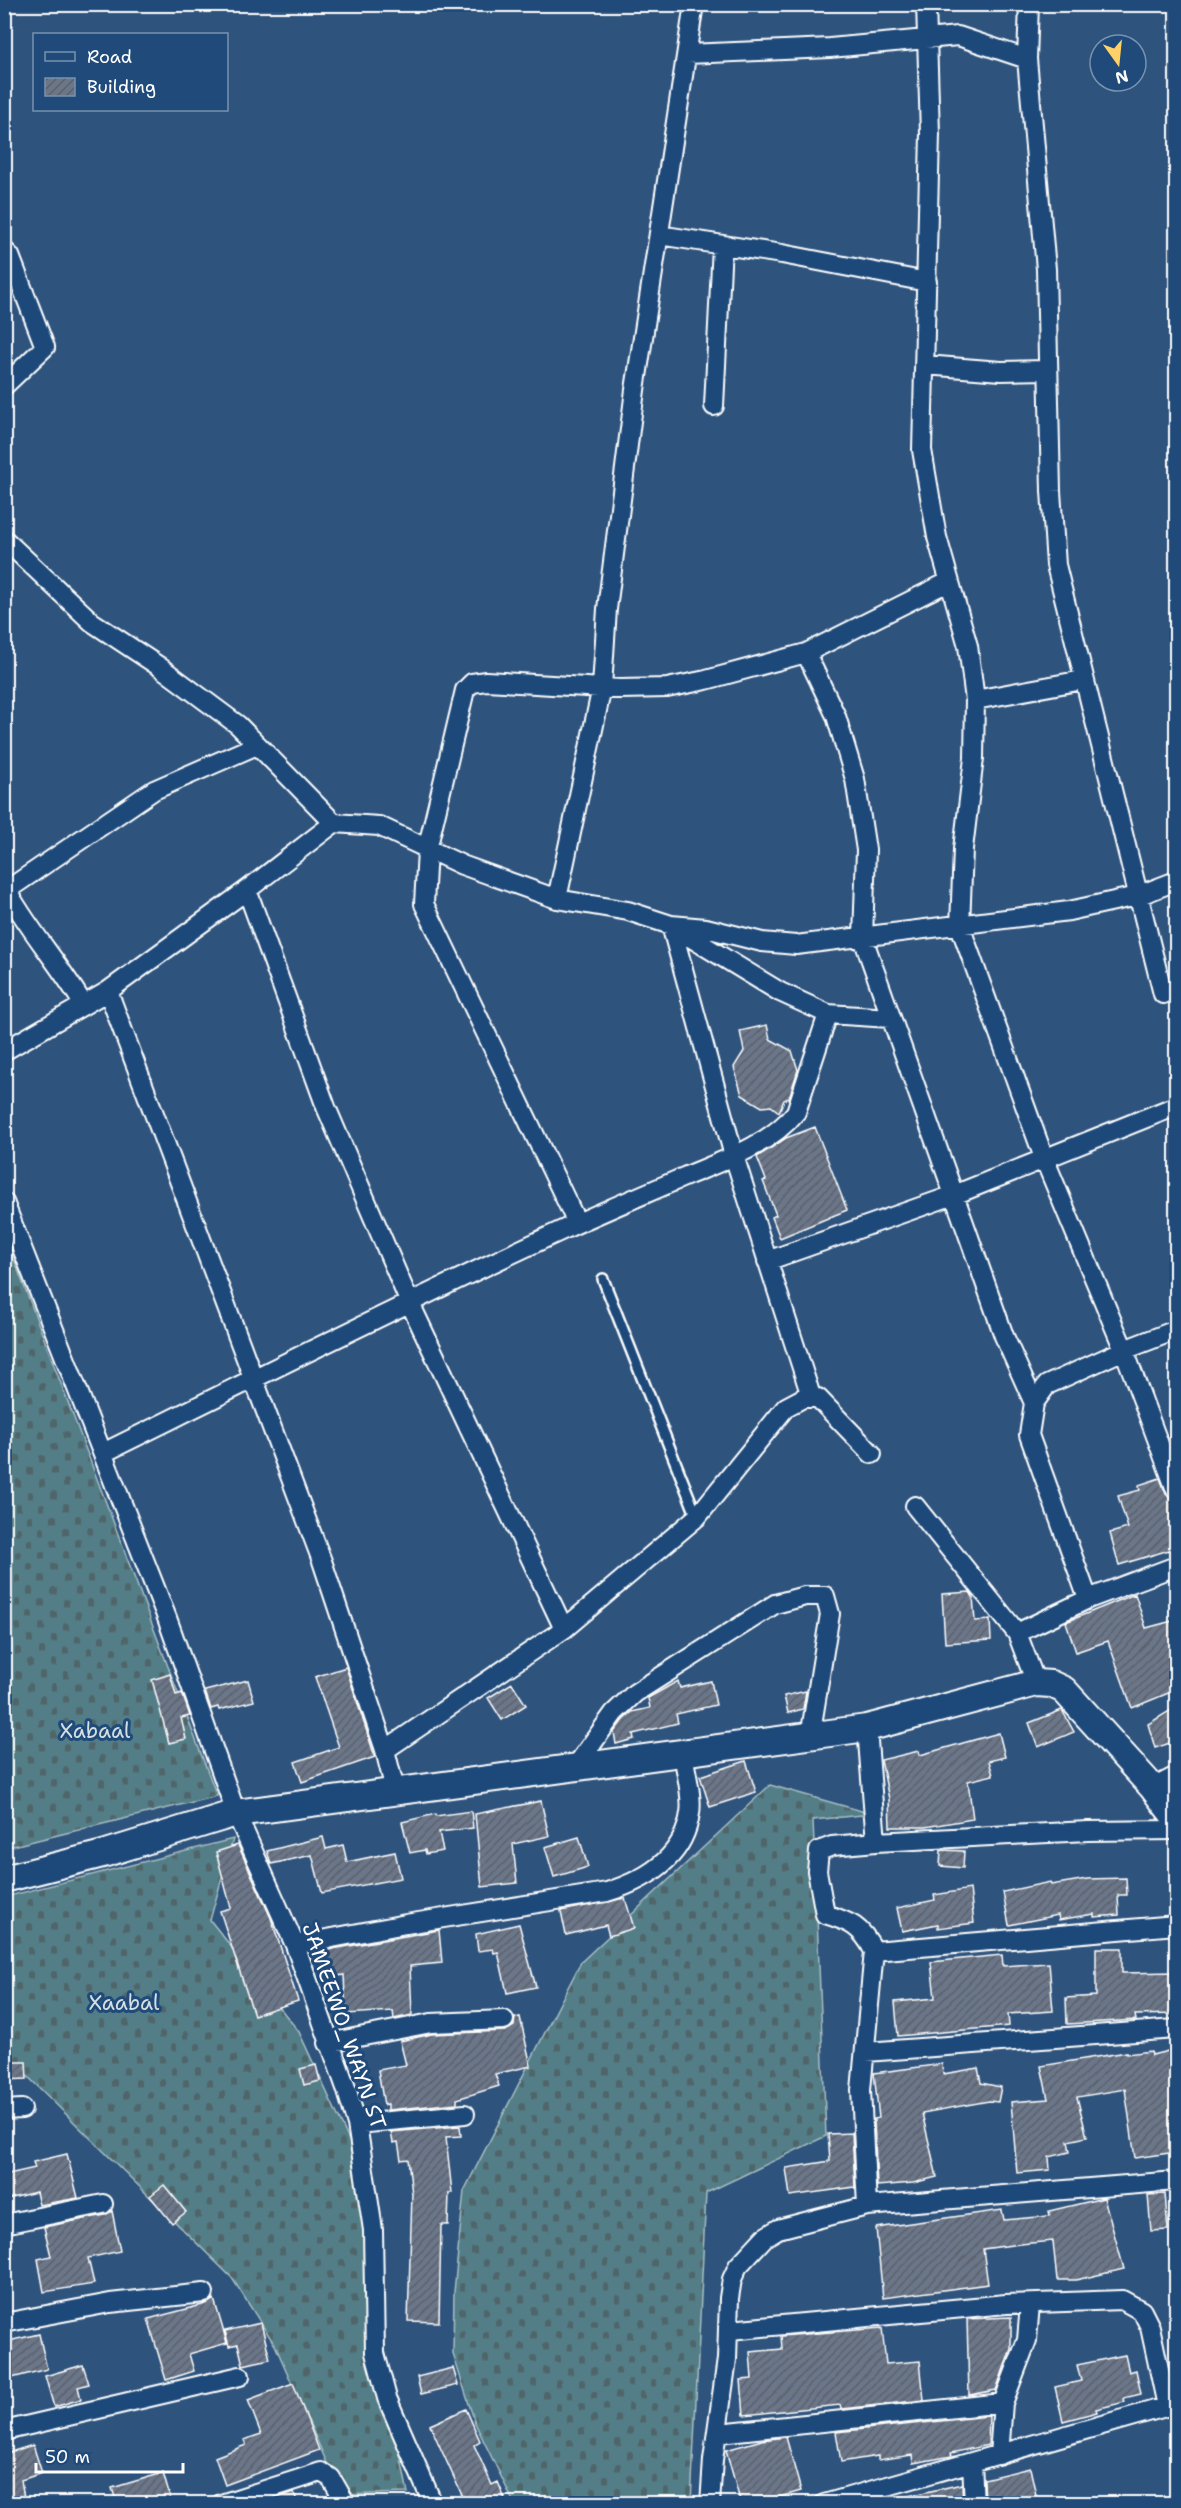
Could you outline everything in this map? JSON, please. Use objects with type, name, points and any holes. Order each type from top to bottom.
[{"type":"street","points":[[557,899],[602,687],[607,609],[635,390],[694,4]]},
{"type":"street","points":[[926,4],[930,134],[926,364],[922,450],[937,537],[948,582],[968,645],[975,700],[974,758],[963,849],[960,926],[1044,1158],[1124,1350],[1176,1490]]},
{"type":"street","points":[[1029,4],[1027,59],[1046,269],[1051,502],[1056,565],[1163,994]]},
{"type":"street","points":[[687,54],[830,48],[958,36],[1027,59]]},
{"type":"street","points":[[659,235],[722,244],[927,282]]},
{"type":"street","points":[[714,406],[722,244]]},
{"type":"street","points":[[4,250],[10,256],[45,347],[4,386]]},
{"type":"street","points":[[926,364],[1001,371],[1048,370]]},
{"type":"street","points":[[4,539],[92,622],[220,712],[257,745],[334,823],[379,826],[427,850],[557,899],[628,911],[671,925],[706,928],[762,942],[796,945],[1069,911],[1137,896],[1176,881]]},
{"type":"street","points":[[578,1223],[428,915],[423,889],[427,850],[465,690],[472,683],[486,681],[667,688],[706,680],[806,653],[948,582]]},
{"type":"street","points":[[806,653],[836,716],[855,778],[866,850],[863,938],[1004,1336],[1034,1403]]},
{"type":"street","points":[[975,700],[1083,680]]},
{"type":"street","points":[[83,1004],[66,973],[31,928],[6,888],[154,790],[257,745]]},
{"type":"street","points":[[4,1051],[108,991],[248,890],[334,823]]},
{"type":"street","points":[[248,890],[326,1107],[410,1301],[564,1629]]},
{"type":"street","points":[[671,925],[780,992],[828,1014],[890,1018]]},
{"type":"street","points":[[671,925],[734,1156],[811,1396]]},
{"type":"street","points":[[108,991],[322,1561],[385,1750],[396,1790]]},
{"type":"street","points":[[103,1453],[410,1301],[578,1223],[734,1156],[769,1136],[785,1125],[796,1112],[828,1014]]},
{"type":"street","points":[[767,1261],[954,1195],[1176,1106]]},
{"type":"street","name":"JAMEEWO_WAYN ST","points":[[4,1202],[167,1618],[236,1813],[295,1945],[357,2124],[373,2230],[375,2353],[387,2398],[427,2502]]},
{"type":"street","points":[[1088,1599],[1029,1436],[1034,1403],[1047,1385],[1124,1350],[1176,1330]]},
{"type":"street","points":[[385,1750],[564,1629],[697,1517],[786,1407],[802,1398],[811,1396],[818,1398],[872,1454]]},
{"type":"street","points":[[915,1506],[1017,1633],[1036,1683]]},
{"type":"street","points":[[1017,1633],[1088,1599],[1176,1566]]},
{"type":"street","points":[[576,1766],[614,1713],[635,1693],[775,1604],[805,1596],[825,1596],[830,1614],[810,1737]]},
{"type":"street","points":[[4,1880],[103,1854],[236,1813],[867,1728],[1036,1683],[1051,1684],[1064,1690],[1153,1788],[1176,1818]]},
{"type":"street","points":[[867,1728],[876,1842]]},
{"type":"street","points":[[295,1945],[406,1924],[607,1892],[635,1884],[659,1869],[680,1843],[690,1812],[683,1752]]},
{"type":"street","points":[[1153,1788],[1176,1776]]},
{"type":"street","points":[[867,2206],[861,2090],[874,1951],[864,1932],[846,1921],[825,1914],[817,1871],[819,1851],[832,1846],[876,1842],[1088,1831],[1176,1830]]},
{"type":"street","points":[[874,1951],[1176,1925]]},
{"type":"street","points":[[328,2043],[431,2023],[504,2020]]},
{"type":"street","points":[[866,2052],[1176,2029]]},
{"type":"street","points":[[357,2124],[465,2114]]},
{"type":"street","points":[[710,2504],[713,2460],[730,2330],[729,2298],[734,2273],[765,2237],[778,2229],[867,2206],[1176,2181]]},
{"type":"street","points":[[4,2224],[104,2204]]},
{"type":"street","points":[[4,2323],[110,2303],[204,2293]]},
{"type":"street","points":[[730,2330],[1006,2304],[1122,2300],[1142,2311],[1150,2327],[1172,2405],[824,2504]]},
{"type":"street","points":[[999,2455],[1003,2403],[1027,2340],[1030,2304]]},
{"type":"street","points":[[4,2430],[240,2376]]},
{"type":"street","points":[[718,2433],[1003,2403]]},
{"type":"street","points":[[972,2462],[974,2504]]},
{"type":"street","points":[[221,2504],[321,2472],[331,2478],[346,2504]]},
{"type":"lane","points":[[603,1279],[697,1517]]},
{"type":"green space","name":"Xabaal","points":[[4,1252],[12,1254],[217,1796],[5,1848]]},
{"type":"green space","points":[[770,1785],[872,1814],[813,1820],[826,2136],[706,2193],[691,2503],[514,2503],[475,2423],[453,2354],[454,2292],[464,2191],[581,1962]]},
{"type":"green space","name":"Xaabal","points":[[233,1839],[210,1920],[299,2032],[366,2177],[375,2332],[408,2493],[341,2495],[275,2345],[232,2278],[5,2054],[5,1897]]},
{"type":"building","points":[[767,1025],[770,1039],[792,1051],[798,1070],[789,1098],[784,1100],[779,1112],[771,1106],[762,1107],[742,1095],[734,1067],[744,1051],[740,1031]]},
{"type":"building","points":[[815,1127],[847,1210],[780,1238],[772,1217],[776,1215],[757,1157],[786,1138]]},
{"type":"building","points":[[1160,1478],[1166,1494],[1174,1501],[1176,1548],[1119,1565],[1110,1533],[1128,1528],[1118,1496],[1140,1490],[1139,1485]]},
{"type":"building","points":[[970,1592],[973,1597],[975,1621],[990,1620],[991,1640],[945,1643],[942,1594]]},
{"type":"building","points":[[1135,1594],[1146,1628],[1176,1620],[1176,1690],[1132,1708],[1108,1641],[1076,1652],[1066,1622]]},
{"type":"building","points":[[346,1667],[375,1757],[302,1782],[295,1762],[339,1747],[315,1677]]},
{"type":"building","points":[[170,1674],[176,1695],[182,1693],[190,1716],[181,1718],[186,1739],[169,1743],[152,1680]]},
{"type":"building","points":[[248,1680],[254,1701],[219,1710],[218,1707],[211,1709],[205,1691]]},
{"type":"building","points":[[678,1681],[680,1688],[711,1681],[716,1705],[676,1714],[678,1723],[633,1734],[634,1739],[616,1744],[614,1732],[623,1720],[632,1712],[650,1708],[648,1698]]},
{"type":"building","points":[[512,1683],[526,1705],[502,1720],[488,1698]]},
{"type":"building","points":[[806,1691],[803,1709],[788,1713],[784,1696]]},
{"type":"building","points":[[1176,1707],[1176,1741],[1155,1748],[1148,1724]]},
{"type":"building","points":[[1062,1710],[1074,1732],[1038,1747],[1029,1723]]},
{"type":"building","points":[[999,1733],[1005,1757],[989,1761],[993,1775],[968,1781],[973,1819],[925,1827],[890,1827],[889,1799],[881,1760],[919,1751],[920,1755]]},
{"type":"building","points":[[746,1761],[756,1792],[710,1807],[700,1776]]},
{"type":"building","points":[[541,1801],[549,1836],[513,1844],[517,1883],[482,1887],[475,1814]]},
{"type":"building","points":[[471,1811],[473,1828],[439,1832],[443,1851],[426,1854],[425,1850],[410,1853],[402,1822],[435,1814],[436,1816]]},
{"type":"building","points":[[323,1837],[326,1849],[343,1845],[347,1862],[395,1852],[401,1878],[322,1893],[312,1855],[271,1864],[267,1851]]},
{"type":"building","points":[[579,1837],[588,1867],[554,1877],[545,1847]]},
{"type":"building","points":[[238,1845],[271,1918],[298,2001],[254,2015],[220,1911],[231,1908],[216,1852]]},
{"type":"building","points":[[941,1850],[964,1851],[963,1868],[940,1866]]},
{"type":"building","points":[[1126,1878],[1127,1895],[1118,1895],[1119,1915],[1094,1917],[1094,1914],[1059,1920],[1058,1915],[1009,1925],[1003,1892],[1050,1882],[1051,1885],[1087,1879]]},
{"type":"building","points":[[970,1889],[974,1923],[938,1928],[938,1924],[902,1931],[897,1908],[935,1900],[934,1895]]},
{"type":"building","points":[[625,1898],[634,1928],[609,1936],[606,1925],[566,1935],[561,1911]]},
{"type":"building","points":[[519,1924],[536,1987],[507,1993],[498,1952],[494,1953],[493,1949],[478,1951],[476,1934]]},
{"type":"building","points":[[439,1930],[442,1963],[410,1966],[412,2015],[394,2019],[393,2011],[346,2014],[344,1975],[333,1977],[327,1950]]},
{"type":"building","points":[[1096,1948],[1122,1948],[1122,1973],[1176,1972],[1176,2014],[1135,2015],[1136,2020],[1067,2024],[1066,1998],[1096,1996]]},
{"type":"building","points":[[1002,1955],[1003,1966],[1049,1963],[1053,2011],[1008,2014],[1009,2026],[898,2036],[895,2002],[935,1998],[931,1962]]},
{"type":"building","points":[[520,2017],[531,2066],[495,2074],[499,2086],[457,2099],[457,2103],[388,2110],[388,2104],[384,2105],[378,2070],[406,2065],[400,2041],[432,2034],[505,2031],[514,2026],[515,2018]]},
{"type":"building","points":[[1176,2049],[1176,2152],[1135,2158],[1125,2089],[1077,2097],[1087,2137],[1068,2141],[1070,2152],[1049,2157],[1050,2170],[1017,2173],[1011,2102],[1048,2099],[1041,2066],[1127,2052],[1127,2054],[1151,2051],[1152,2055]]},
{"type":"building","points":[[4,2062],[26,2062],[27,2079],[4,2080]]},
{"type":"building","points":[[942,2064],[943,2074],[978,2068],[981,2083],[1001,2087],[998,2102],[989,2101],[922,2113],[937,2177],[913,2183],[877,2186],[874,2119],[879,2118],[874,2073]]},
{"type":"building","points":[[316,2065],[320,2081],[304,2085],[300,2069]]},
{"type":"building","points":[[460,2126],[461,2136],[446,2137],[452,2193],[449,2193],[448,2225],[441,2225],[439,2322],[408,2321],[412,2194],[408,2159],[401,2160],[398,2142],[393,2143],[391,2132]]},
{"type":"building","points":[[852,2133],[855,2187],[790,2196],[786,2168],[830,2161],[828,2134]]},
{"type":"building","points":[[67,2154],[78,2198],[39,2205],[36,2192],[4,2200],[4,2175],[35,2168],[33,2162]]},
{"type":"building","points":[[164,2185],[186,2212],[172,2223],[150,2196]]},
{"type":"building","points":[[1165,2194],[1168,2230],[1151,2231],[1148,2195]]},
{"type":"building","points":[[1104,2198],[1124,2269],[1076,2280],[1057,2280],[1053,2241],[1020,2244],[983,2249],[988,2284],[883,2298],[876,2228],[1002,2210],[1004,2220],[1050,2216],[1049,2211]]},
{"type":"building","points":[[112,2211],[120,2251],[88,2258],[94,2284],[44,2292],[38,2259],[51,2256],[44,2227],[105,2215]]},
{"type":"building","points":[[214,2299],[227,2343],[189,2354],[194,2371],[166,2380],[148,2319],[206,2304]]},
{"type":"building","points":[[1011,2317],[1011,2349],[996,2390],[969,2395],[967,2319]]},
{"type":"building","points":[[261,2323],[270,2359],[243,2365],[238,2344],[229,2346],[225,2331]]},
{"type":"building","points":[[882,2328],[886,2364],[920,2361],[924,2400],[841,2409],[840,2405],[744,2415],[741,2380],[752,2379],[750,2352],[782,2349],[781,2336]]},
{"type":"building","points":[[39,2334],[47,2369],[4,2380],[4,2342]]},
{"type":"building","points":[[1125,2355],[1129,2372],[1136,2370],[1141,2394],[1124,2398],[1125,2402],[1096,2409],[1097,2412],[1063,2421],[1055,2387],[1081,2381],[1077,2365]]},
{"type":"building","points":[[83,2365],[89,2384],[78,2387],[81,2399],[54,2407],[45,2376]]},
{"type":"building","points":[[453,2368],[458,2385],[421,2394],[417,2377]]},
{"type":"building","points":[[293,2383],[319,2450],[225,2485],[215,2457],[246,2445],[244,2440],[261,2434],[248,2400]]},
{"type":"building","points":[[466,2409],[480,2441],[474,2445],[492,2485],[498,2482],[507,2504],[466,2504],[430,2425]]},
{"type":"building","points":[[989,2416],[988,2445],[951,2453],[952,2456],[913,2463],[912,2455],[878,2460],[878,2456],[841,2462],[836,2432]]},
{"type":"building","points":[[786,2437],[801,2491],[755,2504],[741,2504],[726,2450],[762,2440]]},
{"type":"building","points":[[33,2445],[42,2473],[21,2480],[24,2498],[4,2502],[4,2454]]},
{"type":"building","points":[[1030,2468],[1038,2504],[985,2504],[984,2479]]},
{"type":"building","points":[[163,2473],[172,2504],[117,2504],[112,2488]]},
{"type":"building","points":[[962,2484],[963,2504],[905,2504],[904,2497]]},
{"type":"building","points":[[294,2492],[298,2504],[259,2504]]}]
